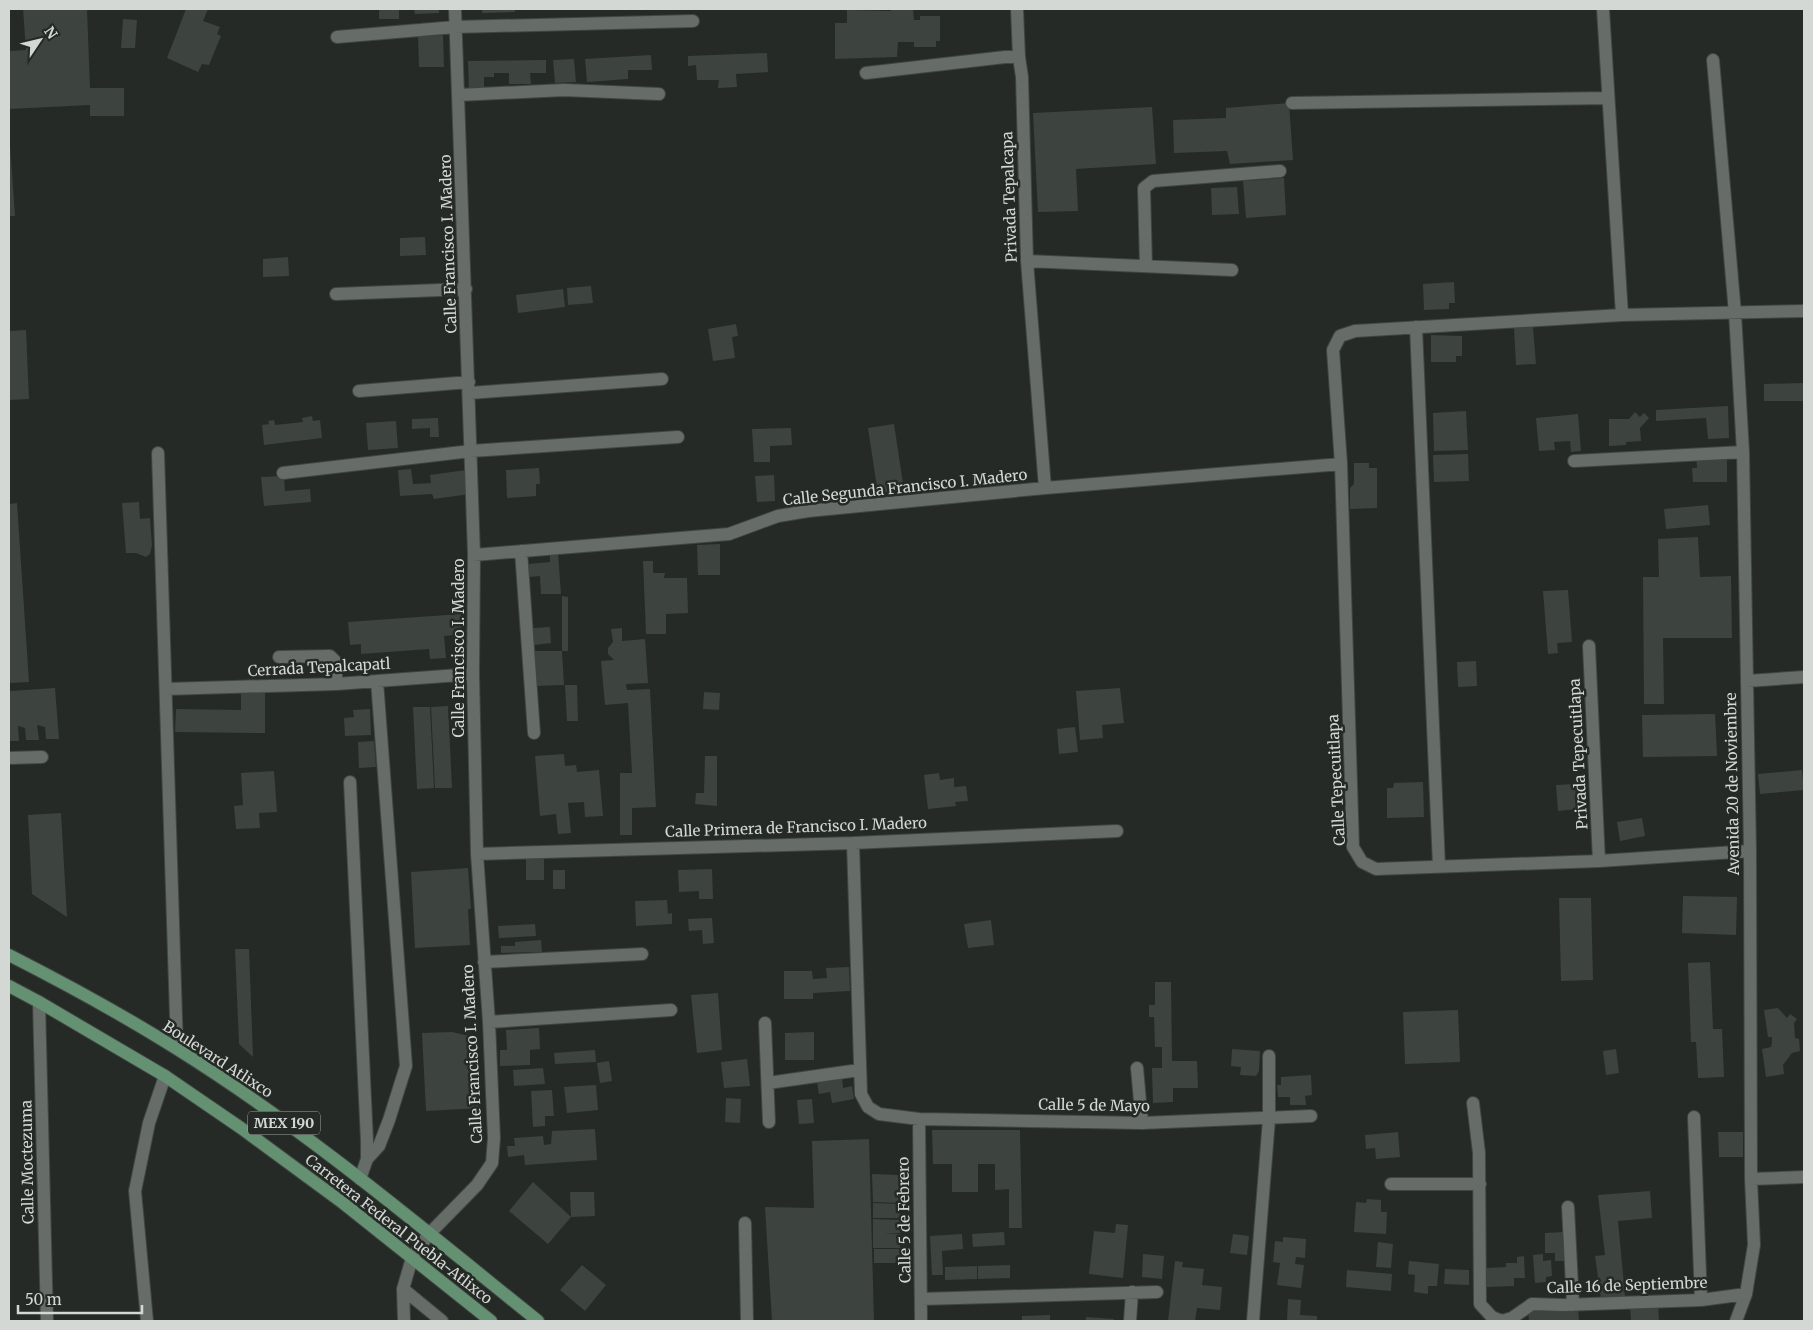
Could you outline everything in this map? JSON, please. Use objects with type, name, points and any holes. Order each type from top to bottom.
[{"type":"main road","name":"Boulevard Atlixco","points":[[9,955],[52,977],[177,1048],[261,1106],[360,1179],[538,1321]]},
{"type":"main road","name":"Carretera Federal Puebla-Atlixco","points":[[9,986],[165,1076],[249,1134],[343,1203],[491,1321]]},
{"type":"street","name":"Calle Francisco I. Madero","points":[[404,1321],[403,1289],[412,1258],[429,1234],[477,1185],[492,1163],[494,1138],[477,854],[473,674],[474,555],[459,96],[454,9]]},
{"type":"street","name":"Privada Tepalcapa","points":[[1017,9],[1019,57],[1022,77],[1027,261],[1045,488]]},
{"type":"street","points":[[1603,9],[1622,315]]},
{"type":"street","points":[[337,37],[455,28],[694,21]]},
{"type":"street","points":[[866,74],[1005,57],[1019,57]]},
{"type":"street","name":"Avenida 20 de Noviembre","points":[[1713,60],[1735,312],[1743,452],[1750,852],[1750,1179],[1754,1245],[1746,1294],[1736,1321]]},
{"type":"street","points":[[459,96],[564,90],[659,94]]},
{"type":"street","points":[[1292,104],[1608,98]]},
{"type":"street","points":[[1146,266],[1144,188],[1153,181],[1280,171]]},
{"type":"street","points":[[1027,261],[1232,270]]},
{"type":"street","points":[[336,294],[466,289]]},
{"type":"street","points":[[1439,866],[1416,327],[1622,315],[1804,311]]},
{"type":"street","name":"Calle Tepecuitlapa","points":[[1416,327],[1355,331],[1340,336],[1333,350],[1341,464],[1353,847],[1362,862],[1376,869],[1599,861],[1750,852]]},
{"type":"street","points":[[359,390],[469,388],[662,379]]},
{"type":"street","points":[[283,473],[471,451],[678,437]]},
{"type":"street","points":[[158,452],[177,1048]]},
{"type":"street","points":[[1574,461],[1743,452]]},
{"type":"street","name":"Calle Segunda Francisco I. Madero","points":[[474,555],[729,534],[778,516],[808,511],[1045,488],[1341,464]]},
{"type":"street","points":[[522,551],[534,733]]},
{"type":"street","name":"Privada Tepecuitlapa","points":[[1589,646],[1599,861]]},
{"type":"street","points":[[279,657],[330,656],[336,662],[336,684]]},
{"type":"street","name":"Cerrada Tepalcapatl","points":[[166,689],[336,684],[473,674]]},
{"type":"street","points":[[1747,680],[1804,677]]},
{"type":"street","points":[[367,1159],[379,1146],[406,1066],[377,681]]},
{"type":"street","points":[[9,758],[42,757]]},
{"type":"street","points":[[350,782],[367,1159],[360,1179]]},
{"type":"street","name":"Calle Primera de Francisco I. Madero","points":[[477,854],[853,843],[1117,831]]},
{"type":"street","name":"Calle 5 de Mayo","points":[[853,843],[860,1070],[862,1094],[868,1107],[880,1114],[919,1119],[1142,1123],[1311,1116]]},
{"type":"street","points":[[484,962],[642,954]]},
{"type":"street","name":"Calle Moctezuma","points":[[39,1002],[46,1321]]},
{"type":"street","points":[[488,1022],[671,1010]]},
{"type":"street","points":[[766,1023],[769,1122]]},
{"type":"street","points":[[1253,1321],[1268,1119],[1269,1056]]},
{"type":"street","points":[[1136,1068],[1142,1123]]},
{"type":"street","points":[[768,1083],[860,1070]]},
{"type":"street","points":[[147,1321],[135,1191],[149,1123],[165,1076]]},
{"type":"street","name":"Calle 16 de Septiembre","points":[[1473,1103],[1479,1153],[1480,1304],[1492,1317],[1502,1321],[1512,1320],[1532,1304],[1573,1305],[1701,1300],[1746,1294]]},
{"type":"street","points":[[1694,1117],[1701,1300]]},
{"type":"street","name":"Calle 5 de Febrero","points":[[919,1119],[922,1321]]},
{"type":"street","points":[[1750,1179],[1804,1177]]},
{"type":"street","points":[[1391,1184],[1480,1184]]},
{"type":"street","points":[[1568,1206],[1573,1305]]},
{"type":"street","points":[[745,1223],[747,1321]]},
{"type":"street","points":[[403,1289],[442,1321]]},
{"type":"street","points":[[1130,1321],[1132,1292]]},
{"type":"street","points":[[921,1299],[1157,1292]]},
{"type":"building","points":[[23,9],[87,9],[90,88],[124,88],[124,116],[90,116],[90,105],[9,109],[9,51],[26,50]]},
{"type":"building","points":[[186,9],[208,9],[203,21],[220,27],[217,34],[221,36],[209,65],[202,64],[198,72],[167,58]]},
{"type":"building","points":[[379,9],[399,9],[399,19],[379,19]]},
{"type":"building","points":[[414,9],[439,9],[439,13],[415,14]]},
{"type":"building","points":[[482,9],[515,9],[515,12],[482,13]]},
{"type":"building","points":[[891,9],[913,9],[914,20],[920,20],[920,16],[940,16],[940,41],[936,41],[936,47],[914,47],[914,42],[898,42],[897,57],[835,59],[835,23],[847,23],[847,10],[891,11]]},
{"type":"building","points":[[123,19],[137,20],[135,48],[121,48]]},
{"type":"building","points":[[443,35],[444,67],[419,67],[418,36]]},
{"type":"building","points":[[767,53],[768,72],[736,74],[737,87],[718,88],[719,80],[697,80],[696,65],[688,66],[688,56]]},
{"type":"building","points":[[651,55],[652,70],[628,70],[628,79],[587,82],[585,59]]},
{"type":"building","points":[[574,59],[576,82],[555,83],[553,60]]},
{"type":"building","points":[[546,60],[546,73],[530,73],[531,84],[509,84],[509,73],[494,73],[494,77],[484,77],[484,91],[469,91],[468,61]]},
{"type":"building","points":[[1289,103],[1293,160],[1230,164],[1227,151],[1174,153],[1173,120],[1226,118],[1226,108]]},
{"type":"building","points":[[1152,107],[1156,164],[1076,169],[1078,211],[1038,212],[1033,113]]},
{"type":"building","points":[[10,144],[15,216],[9,216]]},
{"type":"building","points":[[1284,178],[1286,215],[1246,218],[1243,181]]},
{"type":"building","points":[[1237,187],[1239,214],[1212,215],[1211,188]]},
{"type":"building","points":[[425,237],[426,255],[400,256],[400,238]]},
{"type":"building","points":[[288,257],[289,276],[263,277],[263,259]]},
{"type":"building","points":[[1454,282],[1455,303],[1449,303],[1449,309],[1424,310],[1423,284]]},
{"type":"building","points":[[591,286],[593,303],[568,305],[567,288]]},
{"type":"building","points":[[563,289],[565,307],[518,313],[516,295]]},
{"type":"building","points":[[736,324],[738,336],[732,337],[735,358],[713,361],[708,329]]},
{"type":"building","points":[[1533,327],[1536,364],[1516,365],[1514,328]]},
{"type":"building","points":[[26,330],[29,399],[9,400],[9,331]]},
{"type":"building","points":[[1431,335],[1462,336],[1462,356],[1456,356],[1456,362],[1431,362]]},
{"type":"building","points":[[1804,383],[1804,401],[1764,401],[1764,384]]},
{"type":"building","points":[[1728,406],[1729,438],[1708,439],[1706,418],[1656,421],[1656,410]]},
{"type":"building","points":[[1466,411],[1468,450],[1434,451],[1433,413]]},
{"type":"building","points":[[1635,412],[1640,417],[1644,413],[1649,418],[1640,428],[1641,441],[1626,442],[1626,445],[1609,446],[1609,419],[1629,419]]},
{"type":"building","points":[[1578,414],[1581,451],[1571,452],[1570,441],[1554,442],[1555,450],[1539,451],[1536,418]]},
{"type":"building","points":[[312,416],[313,421],[320,420],[322,438],[264,445],[262,425],[269,424],[268,421],[274,420],[275,425],[303,422],[302,418]]},
{"type":"building","points":[[438,418],[439,437],[430,437],[430,428],[412,429],[412,419]]},
{"type":"building","points":[[396,421],[398,448],[368,450],[366,423]]},
{"type":"building","points":[[894,424],[904,490],[878,494],[868,428]]},
{"type":"building","points":[[791,428],[792,445],[770,446],[770,462],[754,462],[752,429]]},
{"type":"building","points":[[1468,454],[1469,481],[1434,482],[1433,455]]},
{"type":"building","points":[[1696,455],[1727,455],[1727,482],[1693,482],[1692,468],[1697,468]]},
{"type":"building","points":[[1354,463],[1369,463],[1369,468],[1377,468],[1377,508],[1350,509],[1350,488],[1354,484]]},
{"type":"building","points":[[539,468],[540,484],[536,484],[536,496],[507,498],[506,470]]},
{"type":"building","points":[[411,469],[413,484],[431,483],[430,475],[466,470],[470,494],[434,499],[432,494],[400,496],[398,470]]},
{"type":"building","points":[[774,475],[775,501],[757,502],[755,476]]},
{"type":"building","points":[[284,476],[285,491],[310,489],[311,502],[264,506],[261,477]]},
{"type":"building","points":[[139,502],[140,519],[150,518],[152,545],[150,554],[146,557],[136,553],[126,553],[122,503]]},
{"type":"building","points":[[17,503],[29,682],[9,683],[9,504]]},
{"type":"building","points":[[1708,505],[1710,525],[1666,529],[1664,509]]},
{"type":"building","points":[[1698,537],[1700,577],[1731,576],[1732,638],[1663,638],[1664,704],[1644,704],[1643,577],[1659,577],[1658,539]]},
{"type":"building","points":[[720,544],[720,575],[698,575],[697,545]]},
{"type":"building","points":[[558,553],[561,594],[541,594],[540,576],[529,577],[528,564],[550,562],[550,554]]},
{"type":"building","points":[[643,561],[653,561],[653,573],[665,573],[664,578],[687,578],[688,613],[666,614],[666,634],[646,634]]},
{"type":"building","points":[[1568,590],[1572,642],[1557,643],[1558,653],[1548,654],[1543,591]]},
{"type":"building","points":[[562,596],[568,597],[568,651],[562,651]]},
{"type":"building","points":[[461,614],[462,634],[444,636],[446,658],[430,659],[429,649],[361,654],[361,644],[350,645],[348,622]]},
{"type":"building","points":[[550,627],[551,643],[534,645],[533,628]]},
{"type":"building","points":[[622,628],[622,641],[645,639],[648,683],[626,684],[627,690],[650,689],[656,807],[632,808],[632,835],[620,835],[620,773],[632,773],[628,703],[605,705],[601,661],[614,660],[608,654],[608,648],[613,642],[611,629]]},
{"type":"building","points":[[534,651],[562,651],[564,685],[536,686]]},
{"type":"building","points":[[1476,661],[1477,686],[1458,687],[1457,662]]},
{"type":"building","points":[[565,685],[577,685],[578,721],[567,721]]},
{"type":"building","points":[[55,688],[59,739],[46,739],[45,727],[37,725],[39,740],[26,740],[25,728],[18,726],[19,741],[9,741],[9,691]]},
{"type":"building","points":[[241,688],[265,689],[265,733],[175,732],[176,709],[241,710]]},
{"type":"building","points":[[1120,688],[1124,723],[1102,725],[1103,738],[1080,740],[1076,691]]},
{"type":"building","points":[[704,692],[720,693],[719,710],[703,709]]},
{"type":"building","points":[[448,706],[452,788],[435,788],[431,707]]},
{"type":"building","points":[[413,707],[430,707],[434,788],[417,789]]},
{"type":"building","points":[[370,709],[371,735],[345,736],[344,718],[354,717],[353,710]]},
{"type":"building","points":[[1715,714],[1717,756],[1643,757],[1642,715]]},
{"type":"building","points":[[1075,727],[1078,752],[1059,754],[1057,729]]},
{"type":"building","points":[[374,741],[376,767],[359,768],[358,742]]},
{"type":"building","points":[[564,754],[565,766],[576,765],[577,772],[599,770],[603,816],[585,817],[584,802],[568,803],[571,833],[558,834],[556,814],[540,816],[535,756]]},
{"type":"building","points":[[705,756],[717,756],[717,806],[695,804],[696,793],[704,793]]},
{"type":"building","points":[[1802,770],[1804,790],[1760,794],[1758,774]]},
{"type":"building","points":[[274,771],[277,812],[259,813],[260,828],[236,829],[234,806],[243,805],[241,773]]},
{"type":"building","points":[[939,773],[940,780],[954,778],[954,787],[966,786],[968,801],[955,802],[956,806],[928,809],[924,775]]},
{"type":"building","points":[[1423,782],[1424,817],[1387,818],[1387,788],[1393,788],[1394,783]]},
{"type":"building","points":[[1575,784],[1577,809],[1558,811],[1556,785]]},
{"type":"building","points":[[61,813],[67,917],[32,894],[28,815]]},
{"type":"building","points":[[1642,818],[1645,836],[1620,841],[1617,822]]},
{"type":"building","points":[[526,859],[544,859],[544,880],[526,880]]},
{"type":"building","points":[[468,868],[471,909],[468,909],[470,945],[415,948],[411,872]]},
{"type":"building","points":[[712,869],[713,899],[699,899],[699,891],[679,892],[678,870]]},
{"type":"building","points":[[553,870],[565,870],[565,889],[553,889]]},
{"type":"building","points":[[1683,896],[1737,897],[1736,935],[1682,933]]},
{"type":"building","points":[[1559,898],[1591,898],[1593,980],[1561,981]]},
{"type":"building","points":[[667,900],[668,914],[672,913],[672,924],[636,926],[635,901]]},
{"type":"building","points":[[712,918],[714,943],[703,944],[702,930],[689,931],[688,919]]},
{"type":"building","points":[[991,920],[994,945],[968,948],[964,924]]},
{"type":"building","points":[[535,924],[536,936],[499,938],[498,926]]},
{"type":"building","points":[[541,940],[542,952],[501,953],[501,946],[515,946],[515,942]]},
{"type":"building","points":[[235,949],[249,949],[253,1057],[239,1044]]},
{"type":"building","points":[[1710,962],[1713,1029],[1722,1029],[1724,1077],[1698,1078],[1696,1042],[1691,1042],[1688,963]]},
{"type":"building","points":[[849,967],[850,991],[813,993],[813,999],[784,999],[784,971],[812,971],[813,979],[827,978],[826,968]]},
{"type":"building","points":[[1155,982],[1171,982],[1172,1061],[1197,1061],[1198,1088],[1173,1088],[1173,1102],[1153,1103],[1152,1068],[1162,1068],[1162,1047],[1155,1047],[1154,1017],[1149,1017],[1149,1005],[1155,1005]]},
{"type":"building","points":[[718,993],[722,1050],[697,1053],[691,995]]},
{"type":"building","points":[[1778,1008],[1787,1018],[1790,1014],[1797,1019],[1794,1023],[1795,1038],[1799,1039],[1800,1051],[1792,1053],[1783,1065],[1784,1074],[1766,1077],[1762,1049],[1771,1047],[1772,1037],[1768,1037],[1764,1010]]},
{"type":"building","points":[[1458,1010],[1460,1062],[1405,1064],[1403,1012]]},
{"type":"building","points":[[539,1028],[540,1049],[530,1050],[530,1065],[500,1066],[500,1050],[507,1050],[506,1030]]},
{"type":"building","points":[[452,1032],[478,1038],[481,1108],[426,1111],[422,1033]]},
{"type":"building","points":[[814,1032],[814,1060],[785,1060],[785,1033]]},
{"type":"building","points":[[1232,1049],[1260,1051],[1259,1071],[1256,1076],[1240,1075],[1241,1067],[1231,1066]]},
{"type":"building","points":[[1616,1049],[1619,1073],[1606,1075],[1603,1051]]},
{"type":"building","points":[[595,1050],[596,1062],[555,1064],[554,1053]]},
{"type":"building","points":[[747,1059],[750,1086],[724,1088],[721,1062]]},
{"type":"building","points":[[609,1061],[612,1081],[600,1083],[597,1063]]},
{"type":"building","points":[[543,1068],[545,1084],[514,1086],[513,1070]]},
{"type":"building","points":[[1311,1075],[1312,1095],[1305,1096],[1306,1105],[1290,1105],[1290,1097],[1278,1097],[1277,1085],[1281,1085],[1281,1077]]},
{"type":"building","points":[[842,1078],[843,1088],[852,1086],[854,1099],[832,1103],[830,1092],[819,1094],[817,1082]]},
{"type":"building","points":[[596,1085],[598,1110],[567,1113],[564,1087]]},
{"type":"building","points":[[552,1090],[554,1116],[545,1116],[545,1126],[533,1127],[531,1091]]},
{"type":"building","points":[[726,1098],[741,1099],[740,1123],[725,1122]]},
{"type":"building","points":[[812,1099],[814,1123],[799,1124],[797,1100]]},
{"type":"building","points":[[595,1129],[597,1160],[525,1165],[524,1155],[508,1157],[507,1146],[515,1146],[514,1138],[543,1136],[544,1145],[551,1144],[552,1131]]},
{"type":"building","points":[[932,1130],[1020,1130],[1022,1228],[1009,1228],[1009,1189],[995,1190],[995,1164],[978,1164],[978,1192],[952,1192],[952,1164],[933,1164]]},
{"type":"building","points":[[1398,1132],[1400,1157],[1376,1159],[1375,1148],[1366,1149],[1365,1135]]},
{"type":"building","points":[[1718,1132],[1743,1132],[1743,1157],[1719,1157]]},
{"type":"building","points":[[869,1139],[874,1321],[772,1321],[765,1207],[814,1208],[812,1141]]},
{"type":"building","points":[[872,1174],[899,1175],[900,1203],[873,1202]]},
{"type":"building","points":[[533,1182],[571,1217],[548,1244],[509,1211]]},
{"type":"building","points":[[1650,1191],[1652,1218],[1618,1221],[1625,1296],[1601,1299],[1595,1256],[1605,1255],[1598,1195]]},
{"type":"building","points":[[570,1192],[594,1192],[595,1216],[571,1217]]},
{"type":"building","points":[[1367,1199],[1381,1200],[1381,1212],[1387,1212],[1386,1234],[1354,1232],[1356,1202],[1366,1203]]},
{"type":"building","points":[[873,1203],[900,1204],[900,1218],[873,1218]]},
{"type":"building","points":[[873,1219],[900,1220],[900,1233],[884,1234],[900,1234],[900,1248],[873,1248]]},
{"type":"building","points":[[1116,1224],[1128,1225],[1123,1278],[1089,1274],[1094,1231],[1115,1233]]},
{"type":"building","points":[[1004,1232],[1005,1245],[973,1247],[972,1234]]},
{"type":"building","points":[[1564,1232],[1565,1261],[1555,1261],[1555,1253],[1545,1253],[1545,1233]]},
{"type":"building","points":[[962,1234],[963,1249],[942,1251],[943,1275],[932,1275],[930,1236]]},
{"type":"building","points":[[1233,1234],[1249,1236],[1247,1255],[1230,1253]]},
{"type":"building","points":[[1283,1237],[1306,1239],[1305,1258],[1296,1257],[1295,1264],[1304,1265],[1301,1288],[1277,1285],[1280,1263],[1273,1262],[1275,1241],[1283,1242]]},
{"type":"building","points":[[1378,1242],[1393,1244],[1391,1268],[1376,1267]]},
{"type":"building","points":[[874,1249],[901,1249],[901,1263],[874,1263]]},
{"type":"building","points":[[1143,1254],[1164,1256],[1162,1279],[1142,1277]]},
{"type":"building","points":[[1543,1254],[1543,1261],[1551,1260],[1552,1276],[1546,1277],[1546,1282],[1535,1283],[1533,1255]]},
{"type":"building","points":[[1524,1256],[1525,1278],[1514,1278],[1514,1286],[1487,1287],[1486,1268],[1506,1267],[1506,1263],[1517,1263],[1517,1257]]},
{"type":"building","points":[[1175,1261],[1183,1262],[1182,1267],[1204,1269],[1202,1285],[1222,1287],[1220,1310],[1197,1308],[1195,1321],[1168,1321]]},
{"type":"building","points":[[1409,1261],[1439,1264],[1437,1286],[1428,1286],[1428,1294],[1414,1292],[1415,1275],[1408,1274]]},
{"type":"building","points":[[582,1265],[606,1285],[585,1311],[560,1290]]},
{"type":"building","points":[[1010,1265],[1010,1278],[978,1279],[978,1266]]},
{"type":"building","points":[[977,1266],[977,1279],[945,1280],[945,1267]]},
{"type":"building","points":[[1445,1269],[1469,1270],[1469,1285],[1444,1284]]},
{"type":"building","points":[[1347,1270],[1392,1274],[1391,1291],[1346,1287]]},
{"type":"building","points":[[1288,1299],[1301,1300],[1300,1315],[1317,1316],[1317,1321],[1287,1321]]},
{"type":"building","points":[[1658,1302],[1659,1321],[1631,1321],[1630,1304]]},
{"type":"building","points":[[1578,1307],[1579,1321],[1529,1321],[1528,1310]]},
{"type":"building","points":[[1050,1315],[1050,1321],[1022,1321],[1022,1316]]},
{"type":"building","points":[[1086,1317],[1114,1319],[1113,1321],[1086,1321]]}]
